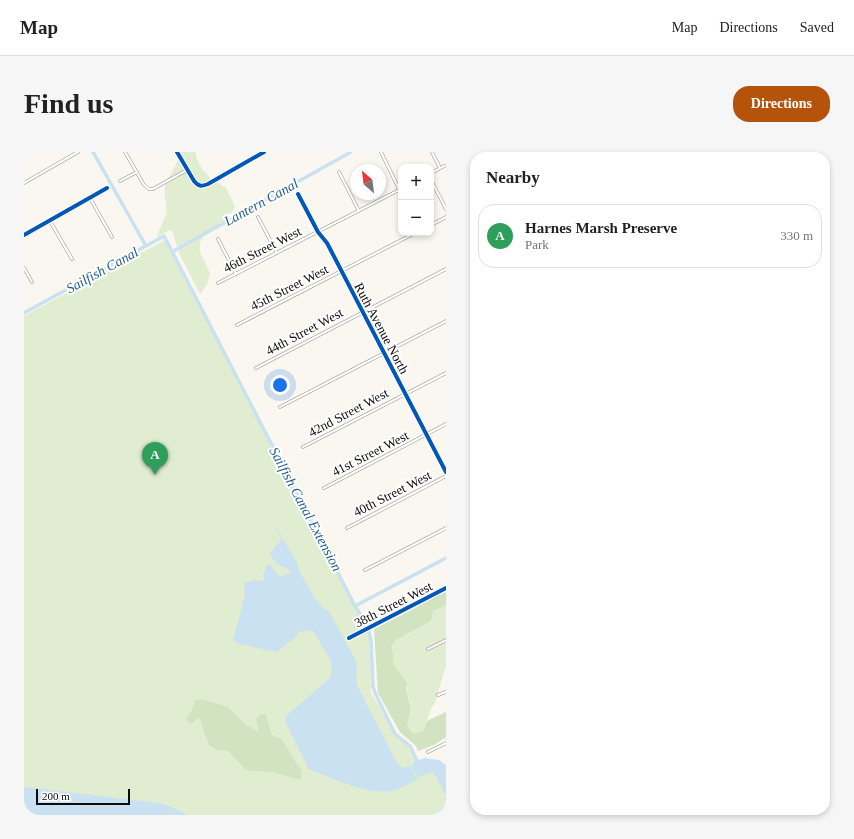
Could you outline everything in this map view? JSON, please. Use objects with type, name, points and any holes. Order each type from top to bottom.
[{"type":"street","points":[[24,183],[78,152]]},
{"type":"street","points":[[125,152],[146,187],[153,189],[188,170]]},
{"type":"street","points":[[177,152],[198,185],[201,186],[208,184],[264,152]]},
{"type":"street","points":[[381,152],[398,185]]},
{"type":"street","points":[[432,152],[440,168]]},
{"type":"street","points":[[434,171],[446,165]]},
{"type":"street","points":[[120,181],[137,172]]},
{"type":"street","points":[[339,172],[359,211]]},
{"type":"street","points":[[434,186],[446,209]]},
{"type":"street","points":[[24,236],[107,188]]},
{"type":"street","name":"46th Street West","points":[[218,283],[398,190]]},
{"type":"street","name":"Ruth Avenue North","points":[[298,194],[318,232],[327,243],[446,472]]},
{"type":"street","points":[[90,198],[112,237]]},
{"type":"street","points":[[258,217],[277,253]]},
{"type":"street","points":[[434,223],[446,217]]},
{"type":"street","points":[[50,221],[72,259]]},
{"type":"street","name":"45th Street West","points":[[237,325],[409,236]]},
{"type":"street","points":[[218,239],[236,274]]},
{"type":"street","points":[[24,268],[32,282]]},
{"type":"street","name":"44th Street West","points":[[256,368],[446,269]]},
{"type":"street","points":[[280,406],[446,321]]},
{"type":"street","name":"42nd Street West","points":[[303,447],[446,372]]},
{"type":"street","name":"41st Street West","points":[[324,488],[446,424]]},
{"type":"street","name":"40th Street West","points":[[347,528],[446,476]]},
{"type":"street","points":[[365,570],[446,528]]},
{"type":"street","name":"38th Street West","points":[[349,638],[446,588]]},
{"type":"street","points":[[428,649],[446,640]]},
{"type":"street","points":[[438,695],[446,692]]},
{"type":"street","points":[[428,752],[446,743]]},
{"type":"green space","points":[[178,152],[196,152],[196,157],[202,169],[210,178],[226,188],[235,206],[226,219],[207,233],[200,244],[201,254],[210,274],[207,284],[200,294],[179,253],[172,230],[157,237],[166,214],[165,186],[177,162]]},
{"type":"green space","points":[[165,240],[369,633],[371,693],[396,734],[411,749],[423,770],[437,770],[446,786],[446,815],[24,815],[24,316]]},
{"type":"green space","points":[[446,592],[446,605],[433,611],[432,618],[429,622],[396,640],[391,647],[393,663],[408,684],[406,688],[411,709],[407,725],[411,732],[415,734],[423,731],[427,721],[446,712],[446,737],[434,745],[418,751],[416,746],[400,732],[378,693],[374,629],[410,611],[433,597]]},
{"type":"green space","points":[[446,605],[446,666],[435,703],[431,709],[423,731],[417,734],[412,734],[407,727],[411,712],[407,690],[408,684],[393,663],[391,647],[396,640],[429,622],[432,618],[433,611]]},
{"type":"green space","points":[[202,699],[228,707],[246,725],[259,732],[256,719],[261,714],[266,714],[272,735],[281,739],[301,770],[301,780],[272,772],[250,771],[245,769],[228,751],[217,750],[209,745],[199,717],[192,724],[188,722],[186,718],[192,710],[195,701]]},
{"type":"water","points":[[272,521],[298,564],[298,569],[316,600],[330,613],[356,661],[357,685],[398,765],[405,768],[411,765],[411,769],[416,778],[420,778],[406,786],[391,791],[369,790],[358,788],[309,769],[286,723],[285,717],[331,677],[332,662],[312,630],[297,632],[299,635],[297,635],[277,652],[239,644],[233,640],[245,595],[244,583],[255,580],[264,580],[263,575],[267,565],[270,564],[280,577],[290,573],[288,568],[282,567],[278,564],[270,554],[282,540]]},
{"type":"water","points":[[425,758],[439,760],[446,765],[446,796],[433,772],[417,777],[412,769],[414,761]]},
{"type":"water","points":[[24,787],[159,803],[188,815],[24,815]]},
{"type":"waterway","points":[[93,152],[146,246]]},
{"type":"waterway","name":"Lantern Canal","points":[[172,252],[351,152]]},
{"type":"waterway","name":"Sailfish Canal Extension","points":[[24,313],[164,236],[355,606],[366,623],[371,641],[373,687],[395,734],[410,746],[418,763]]},
{"type":"waterway","points":[[355,606],[446,558]]},
{"type":"cycle path","points":[[177,152],[194,181],[198,185],[202,186],[264,152]]},
{"type":"cycle path","points":[[24,235],[107,188]]},
{"type":"cycle path","points":[[298,194],[318,232],[327,243],[446,472]]},
{"type":"cycle path","points":[[349,638],[446,588]]},
{"type":"place","name":"Harnes Marsh Preserve","points":[[155,475]]},
{"type":"water label","name":"Sailfish Canal","points":[[102,270]]}]
